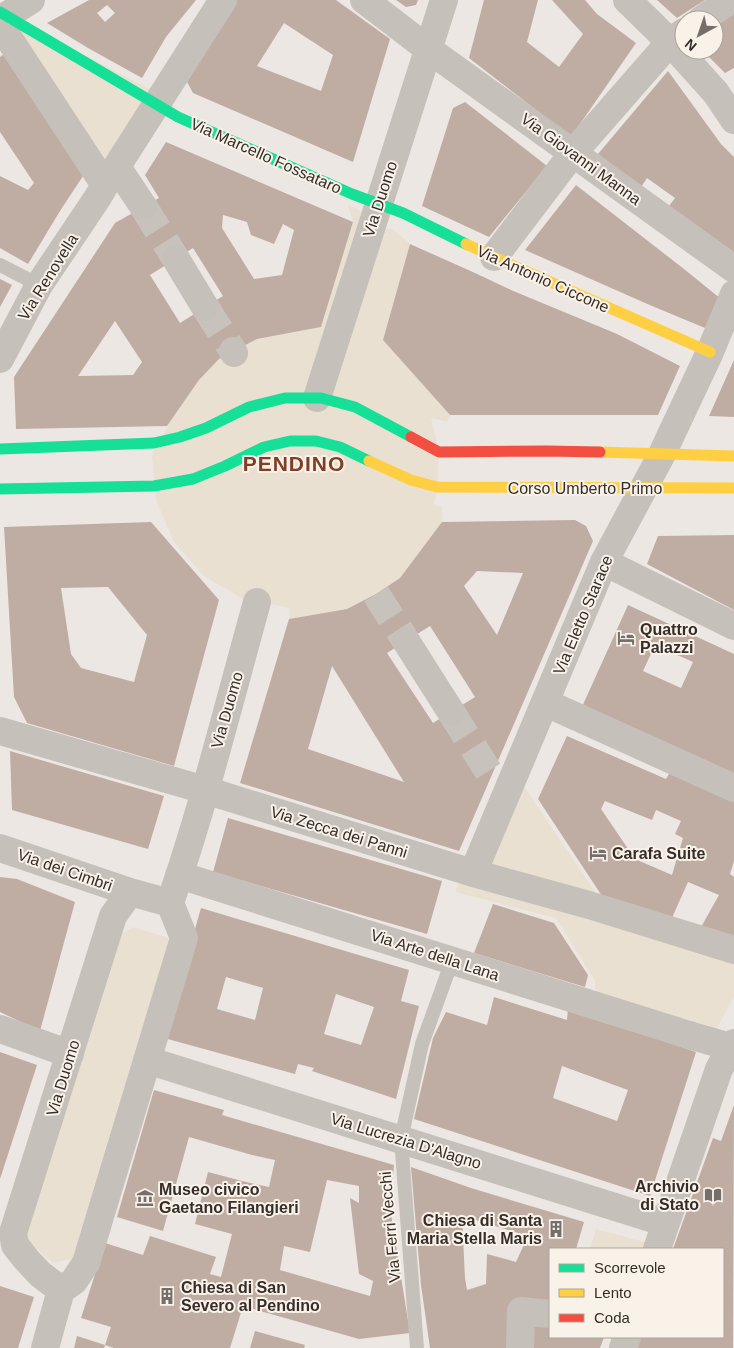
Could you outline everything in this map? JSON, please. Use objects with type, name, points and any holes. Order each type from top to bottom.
[{"type":"main road","name":"Via Marcello Fossataro","points":[[1,18],[178,117],[378,204]]},
{"type":"main road","name":"Via Antonio Ciccone","points":[[378,204],[403,213],[494,258],[710,352]]},
{"type":"main road","points":[[0,448],[154,442],[180,437],[197,431],[249,407],[285,398],[317,398]]},
{"type":"main road","name":"Corso Umberto Primo","points":[[317,398],[356,407],[439,452],[547,451],[734,456]]},
{"type":"main road","name":"Corso Umberto Primo","points":[[0,489],[154,486],[193,479],[264,447],[290,441],[316,441],[340,447],[411,480],[437,487],[734,488]]},
{"type":"street","points":[[31,0],[1,18],[107,183],[143,206]]},
{"type":"street","points":[[157,105],[223,0]]},
{"type":"street","name":"Via Giovanni Manna","points":[[364,0],[734,270]]},
{"type":"street","name":"Via Duomo","points":[[317,398],[444,0]]},
{"type":"street","points":[[627,0],[674,35]]},
{"type":"street","points":[[716,10],[730,0]]},
{"type":"street","points":[[494,258],[573,153],[674,40]]},
{"type":"street","points":[[699,60],[725,88],[734,120]]},
{"type":"street","name":"Via Renovella","points":[[0,359],[39,285],[157,105]]},
{"type":"street","points":[[176,259],[205,307]]},
{"type":"street","name":"Via Eletto Starace","points":[[473,873],[503,786],[546,703],[604,562],[662,454],[710,352],[734,294]]},
{"type":"street","points":[[604,562],[734,626]]},
{"type":"street","name":"Via Duomo","points":[[170,903],[205,790],[257,602]]},
{"type":"street","points":[[406,641],[451,712]]},
{"type":"street","points":[[546,703],[734,788]]},
{"type":"street","name":"Via Zecca dei Panni","points":[[0,730],[734,950]]},
{"type":"street","name":"Via dei Cimbri","points":[[0,848],[130,892]]},
{"type":"street","name":"Via Arte della Lana","points":[[180,875],[689,1035],[727,1059]]},
{"type":"street","points":[[45,1348],[61,1290],[74,1281],[86,1263],[184,938],[170,903],[130,892]]},
{"type":"street","name":"Via Duomo","points":[[61,1290],[40,1274],[26,1259],[15,1245],[13,1233],[113,916],[130,892]]},
{"type":"street","points":[[0,1029],[70,1054]]},
{"type":"street","points":[[657,1248],[734,1043]]},
{"type":"street","name":"Via Lucrezia D'Alagno","points":[[147,1060],[666,1223]]},
{"type":"street","points":[[520,1348],[521,1311],[549,1314]]},
{"type":"lane","points":[[0,265],[39,285]]},
{"type":"lane","name":"Via Ferri Vecchi","points":[[417,1348],[401,1139],[422,1044],[452,961]]},
{"type":"shaded area","points":[[0,12],[152,90],[93,185]]},
{"type":"shaded area","points":[[348,205],[385,228],[393,229],[410,244],[383,340],[450,415],[447,422],[431,418],[439,452],[437,492],[433,505],[442,507],[442,522],[400,578],[376,594],[347,609],[289,619],[290,608],[243,599],[204,576],[174,542],[156,500],[152,455],[169,425],[167,426],[199,380],[219,359],[257,339],[321,327],[353,222]]},
{"type":"shaded area","points":[[511,771],[519,779],[600,899],[734,942],[734,997],[717,1028],[596,995],[595,981],[556,918],[455,892]]},
{"type":"shaded area","points":[[133,927],[168,938],[176,953],[80,1257],[53,1263],[24,1237],[113,941]]},
{"type":"shaded area","points":[[596,1229],[652,1244],[651,1248],[590,1248]]},
{"type":"building","points":[[89,0],[196,0],[166,37],[142,78],[47,23]],"holes":[[[107,5],[115,13],[105,22],[97,13]]]},
{"type":"building","points":[[237,0],[336,0],[390,39],[353,162],[193,93],[186,80]],"holes":[[[284,23],[333,55],[321,91],[257,66]]]},
{"type":"building","points":[[396,0],[418,0],[416,5],[406,7]]},
{"type":"building","points":[[484,0],[538,0],[527,42],[559,67],[583,34],[552,0],[585,0],[597,14],[636,43],[571,137],[469,58]]},
{"type":"building","points":[[657,0],[705,0],[689,10],[674,10],[674,15]]},
{"type":"building","points":[[734,7],[734,68],[725,73],[712,60],[724,60],[724,13]]},
{"type":"building","points":[[4,54],[83,176],[28,264],[0,248],[0,176],[28,190],[34,183],[0,132],[0,57]]},
{"type":"building","points":[[668,71],[721,144],[734,157],[734,254],[669,206],[675,198],[647,178],[641,187],[598,154]]},
{"type":"building","points":[[465,102],[547,166],[489,237],[422,206],[453,108]]},
{"type":"building","points":[[166,142],[353,222],[321,327],[257,339],[219,359],[199,380],[167,426],[16,429],[14,377],[115,223],[159,198],[145,175]],"holes":[[[223,215],[247,222],[251,235],[274,244],[283,224],[294,230],[282,275],[254,279],[222,228]],[[193,248],[223,296],[180,323],[150,275]],[[115,321],[142,362],[133,375],[78,376]]]},
{"type":"building","points":[[576,185],[721,299],[705,328],[525,250]]},
{"type":"building","points":[[410,244],[511,290],[617,334],[680,366],[658,415],[450,415],[383,340]]},
{"type":"building","points":[[0,279],[12,285],[0,307]]},
{"type":"building","points":[[734,360],[734,417],[709,416]]},
{"type":"building","points":[[575,520],[586,526],[593,541],[459,851],[240,783],[289,619],[347,609],[376,594],[400,578],[442,522]],"holes":[[[477,571],[523,573],[497,635],[464,586]],[[430,626],[475,697],[433,723],[387,653]],[[332,666],[404,782],[308,749]]]},
{"type":"building","points":[[151,522],[219,600],[174,766],[27,723],[14,697],[4,527]],"holes":[[[108,587],[147,635],[134,682],[81,668],[71,654],[61,588]]]},
{"type":"building","points":[[734,535],[734,610],[647,564],[658,536]]},
{"type":"building","points":[[628,605],[734,654],[734,778],[581,709]],"holes":[[[655,645],[693,662],[681,688],[643,671]]]},
{"type":"building","points":[[567,736],[666,779],[670,772],[734,800],[734,861],[730,874],[734,877],[734,938],[700,929],[719,895],[688,882],[671,920],[602,896],[538,799]],"holes":[[[605,801],[652,820],[656,810],[681,821],[675,834],[683,838],[672,875],[635,859],[601,809]]]},
{"type":"building","points":[[10,751],[164,796],[148,849],[12,810]]},
{"type":"building","points":[[228,818],[442,881],[427,934],[213,872]]},
{"type":"building","points":[[0,877],[17,879],[75,902],[40,1031],[0,1012]]},
{"type":"building","points":[[493,904],[554,923],[588,975],[585,987],[474,953]]},
{"type":"building","points":[[201,908],[409,970],[401,1001],[419,1006],[396,1099],[312,1071],[314,1068],[298,1064],[295,1074],[164,1038]],"holes":[[[226,977],[263,988],[255,1020],[217,1009]],[[336,994],[374,1007],[361,1045],[324,1034]]]},
{"type":"building","points":[[494,997],[567,1020],[568,1009],[696,1052],[650,1196],[414,1119],[433,1038],[446,1012],[487,1025]],"holes":[[[562,1066],[628,1090],[617,1121],[553,1098]]]},
{"type":"building","points":[[0,1052],[37,1065],[0,1179]]},
{"type":"building","points":[[154,1090],[224,1110],[222,1115],[394,1165],[390,1208],[410,1333],[359,1339],[243,1306],[230,1348],[114,1348],[105,1345],[111,1327],[81,1318],[105,1243],[143,1255],[150,1236],[216,1257],[210,1274],[221,1277],[232,1234],[195,1224],[208,1172],[269,1187],[275,1160],[189,1137],[163,1231],[117,1217]],"holes":[[[327,1180],[359,1186],[359,1203],[350,1198],[359,1274],[373,1281],[370,1296],[280,1270],[284,1246],[310,1252]]]},
{"type":"building","name":"Archivio di Stato","points":[[734,1105],[733,1348],[637,1348],[641,1338],[724,1338],[724,1248],[673,1248],[713,1138],[721,1141]]},
{"type":"building","points":[[411,1167],[471,1188],[584,1222],[576,1248],[549,1248],[549,1305],[511,1348],[430,1348],[421,1285]],"holes":[[[462,1216],[528,1236],[516,1262],[487,1254],[486,1284],[467,1290]]]},
{"type":"building","points":[[0,1286],[34,1297],[18,1348],[0,1348]]},
{"type":"building","points":[[530,1323],[549,1325],[549,1338],[604,1338],[600,1348],[527,1348]]},
{"type":"building","points":[[255,1331],[305,1345],[304,1348],[250,1348]]},
{"type":"building","points":[[77,1336],[105,1345],[104,1348],[74,1348]]},
{"type":"tunnel","points":[[143,206],[176,259]]},
{"type":"tunnel","points":[[205,307],[233,351]]},
{"type":"tunnel","points":[[376,594],[406,641]]},
{"type":"tunnel","points":[[451,712],[492,777]]},
{"type":"traffic: fast","points":[[0,12],[178,117],[352,194],[403,213],[466,244]]},
{"type":"traffic: fast","points":[[0,449],[154,443],[206,428],[249,407],[285,398],[321,398],[355,407],[411,437]]},
{"type":"traffic: fast","points":[[0,489],[154,486],[193,479],[264,447],[290,441],[316,441],[340,447],[369,461]]},
{"type":"traffic: slow","points":[[466,244],[710,352]]},
{"type":"traffic: slow","points":[[600,452],[734,456]]},
{"type":"traffic: slow","points":[[369,461],[411,480],[437,487],[734,488]]},
{"type":"traffic: jam","points":[[411,437],[439,452],[600,452]]},
{"type":"place","name":"Quattro Palazzi","points":[[626,638]]},
{"type":"place","name":"Carafa Suite","points":[[598,853]]},
{"type":"place","name":"Archivio di Stato","points":[[713,1195]]},
{"type":"place","name":"Museo civico Gaetano Filangieri","points":[[145,1198]]},
{"type":"place","name":"Chiesa di Santa Maria Stella Maris","points":[[556,1229]]},
{"type":"place","name":"Chiesa di San Severo al Pendino","points":[[167,1296]]},
{"type":"district","name":"PENDINO","points":[[294,463]]}]
